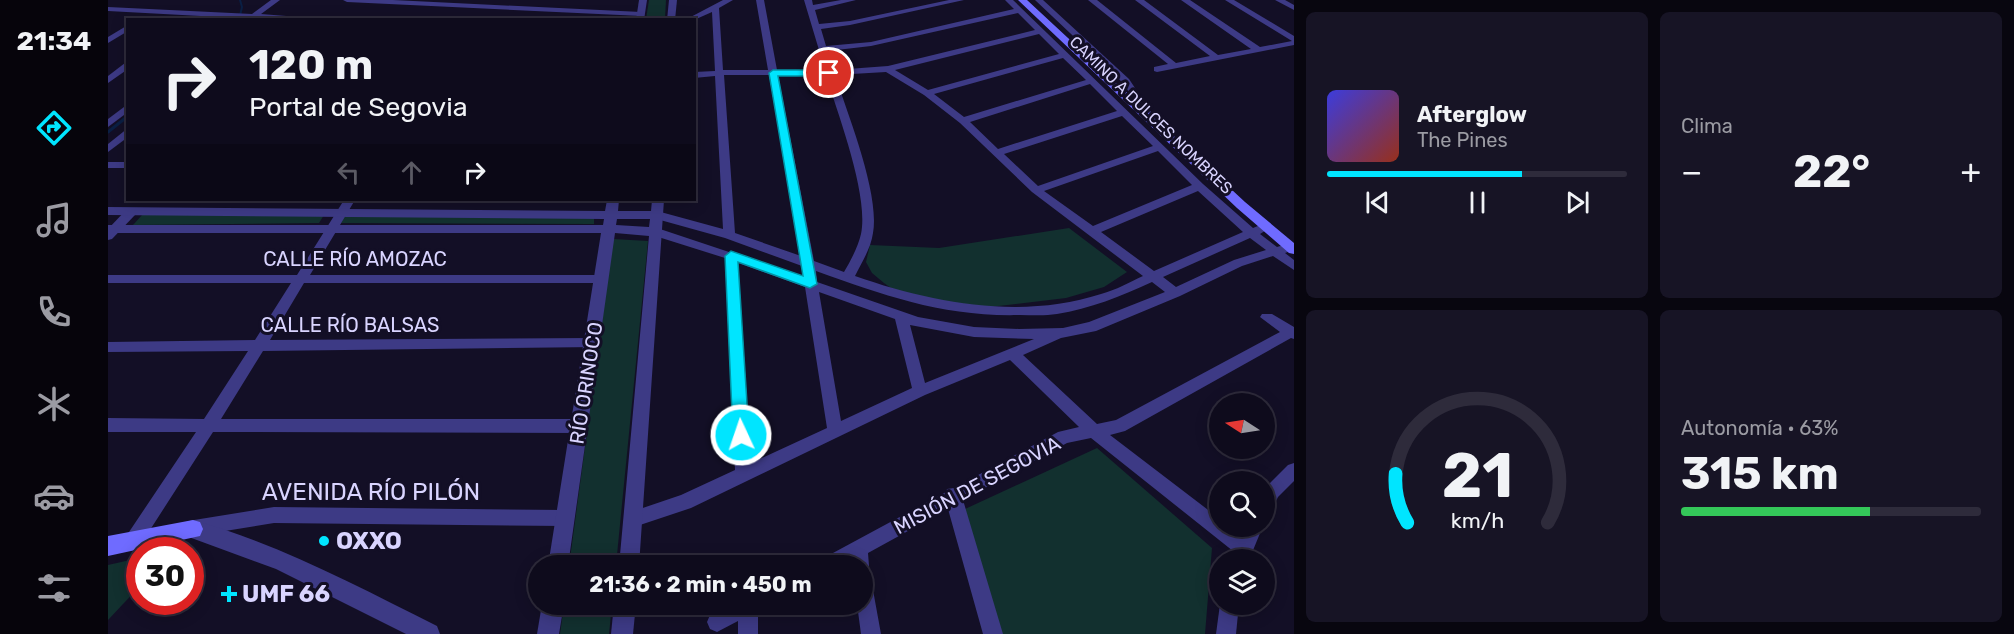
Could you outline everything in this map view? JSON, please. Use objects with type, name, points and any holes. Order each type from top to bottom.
[{"type":"main road","points":[[1037,13],[1040,1]]},
{"type":"main road","name":"CAMINO A DULCES NOMBRES","points":[[1021,5],[1037,13],[1265,227],[1292,248]]},
{"type":"main road","name":"AVENIDA RÍO PILÓN","points":[[153,537],[193,529]]},
{"type":"main road","name":"AVENIDA RÍO PILÓN","points":[[108,546],[126,542]]},
{"type":"street","points":[[140,18],[166,0]]},
{"type":"street","points":[[252,17],[276,0]]},
{"type":"street","points":[[347,0],[469,3],[640,16],[643,0]]},
{"type":"street","points":[[671,18],[673,0]]},
{"type":"street","points":[[693,18],[729,0]]},
{"type":"street","points":[[760,0],[808,263],[835,431]]},
{"type":"street","points":[[848,277],[868,237],[869,213],[864,185],[810,4],[852,0]]},
{"type":"street","points":[[816,27],[850,23],[960,0]]},
{"type":"street","name":"CAMINO A DULCES NOMBRES","points":[[1009,0],[1021,5],[1040,31],[1199,186],[1250,232],[1294,266]]},
{"type":"street","points":[[1092,0],[1174,66]]},
{"type":"street","points":[[1139,0],[1216,57]]},
{"type":"street","points":[[1185,0],[1258,50]]},
{"type":"street","points":[[1229,0],[1294,41]]},
{"type":"street","points":[[1279,0],[1294,8]]},
{"type":"street","points":[[1040,1],[1126,81],[1152,122]]},
{"type":"street","points":[[823,49],[871,44],[1021,5]]},
{"type":"street","points":[[715,6],[721,72],[729,235]]},
{"type":"street","points":[[108,9],[278,18]]},
{"type":"street","points":[[189,18],[194,14]]},
{"type":"street","points":[[1284,16],[1294,15]]},
{"type":"street","points":[[108,40],[126,28]]},
{"type":"street","points":[[696,69],[721,72],[829,73],[888,69],[1040,31]]},
{"type":"street","points":[[1157,69],[1294,41]]},
{"type":"street","points":[[927,93],[1065,55]]},
{"type":"street","points":[[111,75],[126,66]]},
{"type":"street","points":[[888,69],[927,93],[963,121],[1036,190],[1090,232],[1175,292]]},
{"type":"street","points":[[696,75],[721,72]]},
{"type":"street","points":[[111,75],[126,73]]},
{"type":"street","points":[[963,121],[1092,81]]},
{"type":"street","points":[[108,124],[126,110]]},
{"type":"street","points":[[996,153],[1124,111]]},
{"type":"street","points":[[108,148],[126,133]]},
{"type":"street","points":[[1036,190],[1160,147]]},
{"type":"street","points":[[108,165],[126,165]]},
{"type":"street","points":[[1090,232],[1199,186]]},
{"type":"street","points":[[136,537],[302,279],[346,205]]},
{"type":"street","points":[[108,211],[346,205],[612,214],[656,232],[731,256],[900,317],[974,332],[1063,333]]},
{"type":"street","points":[[630,555],[658,207]]},
{"type":"street","points":[[110,232],[331,229],[612,214],[658,207],[675,218],[890,293],[949,307],[996,311],[1042,311],[1072,308],[1105,298],[1265,227]]},
{"type":"street","points":[[110,232],[131,212]]},
{"type":"street","name":"RÍO ORINOCO","points":[[560,555],[612,214]]},
{"type":"street","points":[[634,519],[686,502],[920,391],[1063,333],[1091,327],[1175,292],[1238,262],[1292,248]]},
{"type":"street","points":[[731,256],[744,475]]},
{"type":"street","name":"CALLE RÍO AMOZAC","points":[[108,279],[602,279]]},
{"type":"street","points":[[1072,308],[1091,327]]},
{"type":"street","points":[[900,317],[920,391]]},
{"type":"street","points":[[1267,317],[1293,333]]},
{"type":"street","name":"MISIÓN DE SEGOVIA","points":[[862,555],[953,495],[1064,437],[1096,433],[1119,426],[1293,333]]},
{"type":"street","name":"CALLE RÍO BALSAS","points":[[108,347],[592,344]]},
{"type":"street","points":[[1013,354],[1096,433],[1236,549]]},
{"type":"street","points":[[108,425],[579,426]]},
{"type":"street","points":[[1275,489],[1294,470]]},
{"type":"street","points":[[953,495],[993,634]]},
{"type":"street","name":"AVENIDA RÍO PILÓN","points":[[193,529],[274,515],[565,518]]},
{"type":"street","points":[[193,529],[226,537],[306,573],[429,634]]},
{"type":"street","points":[[548,634],[551,615]]},
{"type":"street","points":[[622,634],[624,615]]},
{"type":"street","points":[[717,622],[730,615]]},
{"type":"street","points":[[748,615],[748,634]]},
{"type":"street","points":[[868,615],[871,634]]},
{"type":"street","points":[[1226,634],[1229,615]]},
{"type":"green space","points":[[649,0],[666,0],[665,18],[646,18]]},
{"type":"green space","points":[[142,215],[324,215],[319,223],[133,225]]},
{"type":"green space","points":[[344,216],[594,218],[594,224],[341,223]]},
{"type":"green space","points":[[1069,228],[1127,272],[1104,287],[1066,298],[990,307],[914,298],[895,291],[884,283],[872,273],[866,262],[870,245],[939,248]]},
{"type":"green space","points":[[613,239],[648,241],[617,555],[570,555]]},
{"type":"green space","points":[[1097,448],[1212,548],[1209,549],[1205,634],[1000,634],[965,509]]},
{"type":"green space","points":[[126,561],[126,601],[108,620],[108,565]]},
{"type":"green space","points":[[563,615],[611,615],[609,634],[560,634]]},
{"type":"waterway","points":[[239,18],[242,7],[240,0]]},
{"type":"waterway","points":[[108,132],[126,118]]},
{"type":"place","name":"OXXO","points":[[324,541]]},
{"type":"place","name":"UMF 66","points":[[229,594]]},
{"type":"route","points":[[741,435],[731,256],[810,284],[773,73],[829,73]]}]
